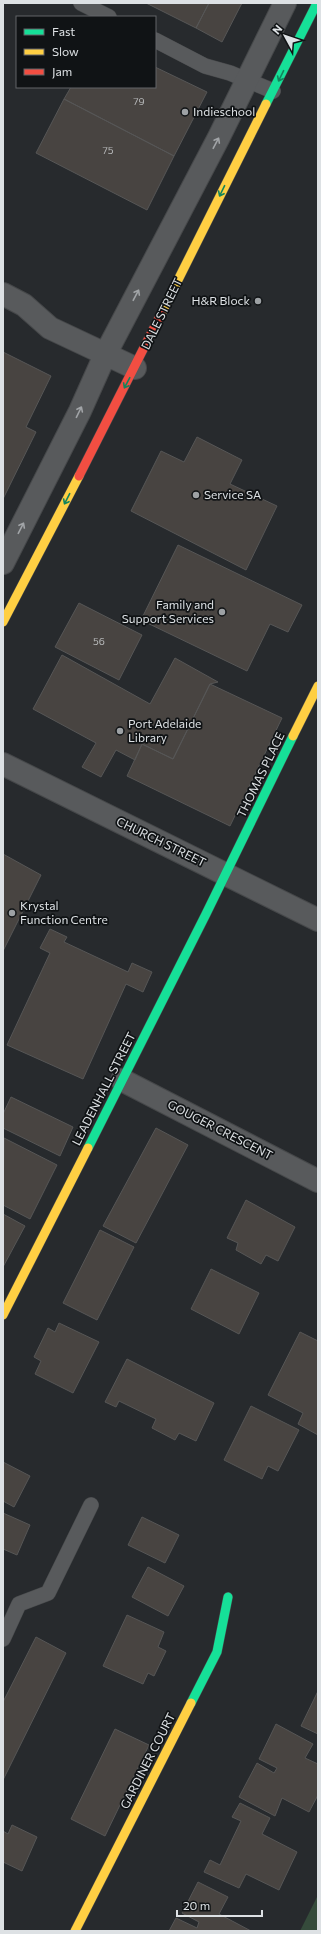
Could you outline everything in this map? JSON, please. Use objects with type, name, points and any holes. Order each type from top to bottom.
[{"type":"street","points":[[3,563],[80,411],[105,355],[219,137],[246,79],[285,3]]},
{"type":"street","name":"DALE STREET","points":[[3,622],[135,368],[243,148],[317,3]]},
{"type":"street","points":[[3,294],[24,305],[50,328],[135,368]]},
{"type":"street","name":"THOMAS PLACE","points":[[225,874],[318,686]]},
{"type":"street","name":"CHURCH STREET","points":[[3,764],[318,920]]},
{"type":"street","name":"LEADENHALL STREET","points":[[3,1315],[225,874]]},
{"type":"street","name":"GOUGER CRESCENT","points":[[122,1080],[318,1181]]},
{"type":"street","name":"GARDINER COURT","points":[[74,1931],[217,1652],[228,1598]]},
{"type":"lane","points":[[81,3],[107,16]]},
{"type":"lane","points":[[156,41],[205,66],[230,73],[273,91]]},
{"type":"lane","points":[[3,1639],[19,1604],[48,1593],[91,1505]]},
{"type":"green space","points":[[318,1895],[318,1931],[300,1931]]},
{"type":"building","points":[[146,3],[209,3],[196,28]]},
{"type":"building","points":[[209,3],[242,3],[222,42],[196,28]]},
{"type":"building","points":[[156,67],[207,92],[174,156],[64,99],[70,88],[156,88]]},
{"type":"building","points":[[64,99],[174,156],[147,210],[36,153]]},
{"type":"building","points":[[3,352],[51,376],[26,427],[36,432],[3,499]]},
{"type":"building","name":"Service SA","points":[[197,437],[242,460],[230,484],[277,506],[246,570],[131,511],[161,451],[184,462]]},
{"type":"building","name":"Family and Support Services","points":[[178,545],[302,605],[288,632],[270,624],[247,671],[141,620]]},
{"type":"building","points":[[79,603],[142,635],[119,680],[55,647]]},
{"type":"building","points":[[62,655],[150,704],[175,658],[218,682],[210,684],[173,759],[142,744],[135,760],[116,750],[101,777],[82,767],[96,743],[33,709]]},
{"type":"building","points":[[210,684],[282,718],[230,826],[127,776],[142,744],[173,759]]},
{"type":"building","name":"Krystal Function Centre","points":[[3,854],[41,875],[3,951]]},
{"type":"building","points":[[50,929],[67,937],[64,942],[128,972],[132,963],[152,972],[143,992],[126,984],[83,1079],[7,1045],[50,953],[40,948]]},
{"type":"building","points":[[11,1097],[73,1127],[60,1156],[3,1128],[3,1114]]},
{"type":"building","points":[[156,1128],[188,1145],[136,1243],[103,1226]]},
{"type":"building","points":[[4,1138],[57,1165],[30,1219],[3,1205]]},
{"type":"building","points":[[246,1200],[295,1227],[278,1261],[266,1255],[261,1264],[236,1250],[238,1243],[227,1238]]},
{"type":"building","points":[[3,1214],[25,1226],[3,1267]]},
{"type":"building","points":[[100,1230],[134,1247],[97,1320],[63,1303]]},
{"type":"building","points":[[211,1269],[259,1293],[239,1334],[191,1309]]},
{"type":"building","points":[[59,1323],[99,1342],[73,1393],[35,1374],[41,1361],[34,1357],[48,1328],[55,1332]]},
{"type":"building","points":[[300,1332],[318,1341],[318,1435],[298,1424],[303,1413],[268,1395]]},
{"type":"building","points":[[127,1359],[214,1403],[196,1441],[179,1433],[175,1440],[152,1428],[156,1419],[119,1401],[116,1407],[105,1402]]},
{"type":"building","points":[[251,1406],[299,1430],[278,1471],[268,1466],[262,1479],[224,1460]]},
{"type":"building","points":[[3,1462],[30,1476],[14,1507],[3,1501]]},
{"type":"building","points":[[3,1513],[30,1525],[17,1555],[3,1549]]},
{"type":"building","points":[[142,1517],[179,1535],[165,1563],[128,1545]]},
{"type":"building","points":[[148,1567],[184,1586],[168,1616],[132,1597]]},
{"type":"building","points":[[127,1615],[164,1632],[158,1647],[166,1651],[154,1676],[148,1673],[143,1684],[103,1666]]},
{"type":"building","points":[[36,1637],[66,1653],[3,1780],[3,1702]]},
{"type":"building","points":[[318,1691],[318,1734],[301,1726]]},
{"type":"building","points":[[276,1724],[313,1744],[305,1758],[318,1764],[318,1795],[309,1812],[282,1798],[275,1816],[239,1797],[257,1763],[274,1773],[277,1768],[259,1759]]},
{"type":"building","points":[[115,1729],[149,1745],[105,1836],[71,1819]]},
{"type":"building","points":[[240,1803],[270,1818],[262,1834],[297,1852],[279,1890],[246,1874],[239,1888],[204,1872],[210,1860],[220,1865],[241,1821],[232,1817]]},
{"type":"building","points":[[12,1825],[37,1837],[22,1871],[3,1862],[3,1831],[8,1834]]},
{"type":"building","points":[[198,1882],[228,1897],[219,1914],[251,1931],[169,1931],[176,1918],[197,1928],[199,1922],[182,1913]]},
{"type":"traffic: fast","points":[[266,104],[317,3]]},
{"type":"traffic: fast","points":[[88,1148],[206,914],[293,736]]},
{"type":"traffic: fast","points":[[191,1703],[217,1652],[228,1597]]},
{"type":"traffic: slow","points":[[161,314],[266,104]]},
{"type":"traffic: slow","points":[[3,622],[79,476]]},
{"type":"traffic: slow","points":[[293,736],[318,686]]},
{"type":"traffic: slow","points":[[3,1315],[88,1148]]},
{"type":"traffic: slow","points":[[75,1931],[191,1703]]},
{"type":"traffic: jam","points":[[79,476],[161,314]]},
{"type":"place","name":"Indieschool","points":[[185,112]]},
{"type":"place","name":"H&R Block","points":[[258,301]]},
{"type":"place","name":"Service SA","points":[[196,495]]},
{"type":"place","name":"Family and Support Services","points":[[222,612]]},
{"type":"place","name":"Port Adelaide Library","points":[[120,731]]},
{"type":"place","name":"Krystal Function Centre","points":[[12,913]]}]
